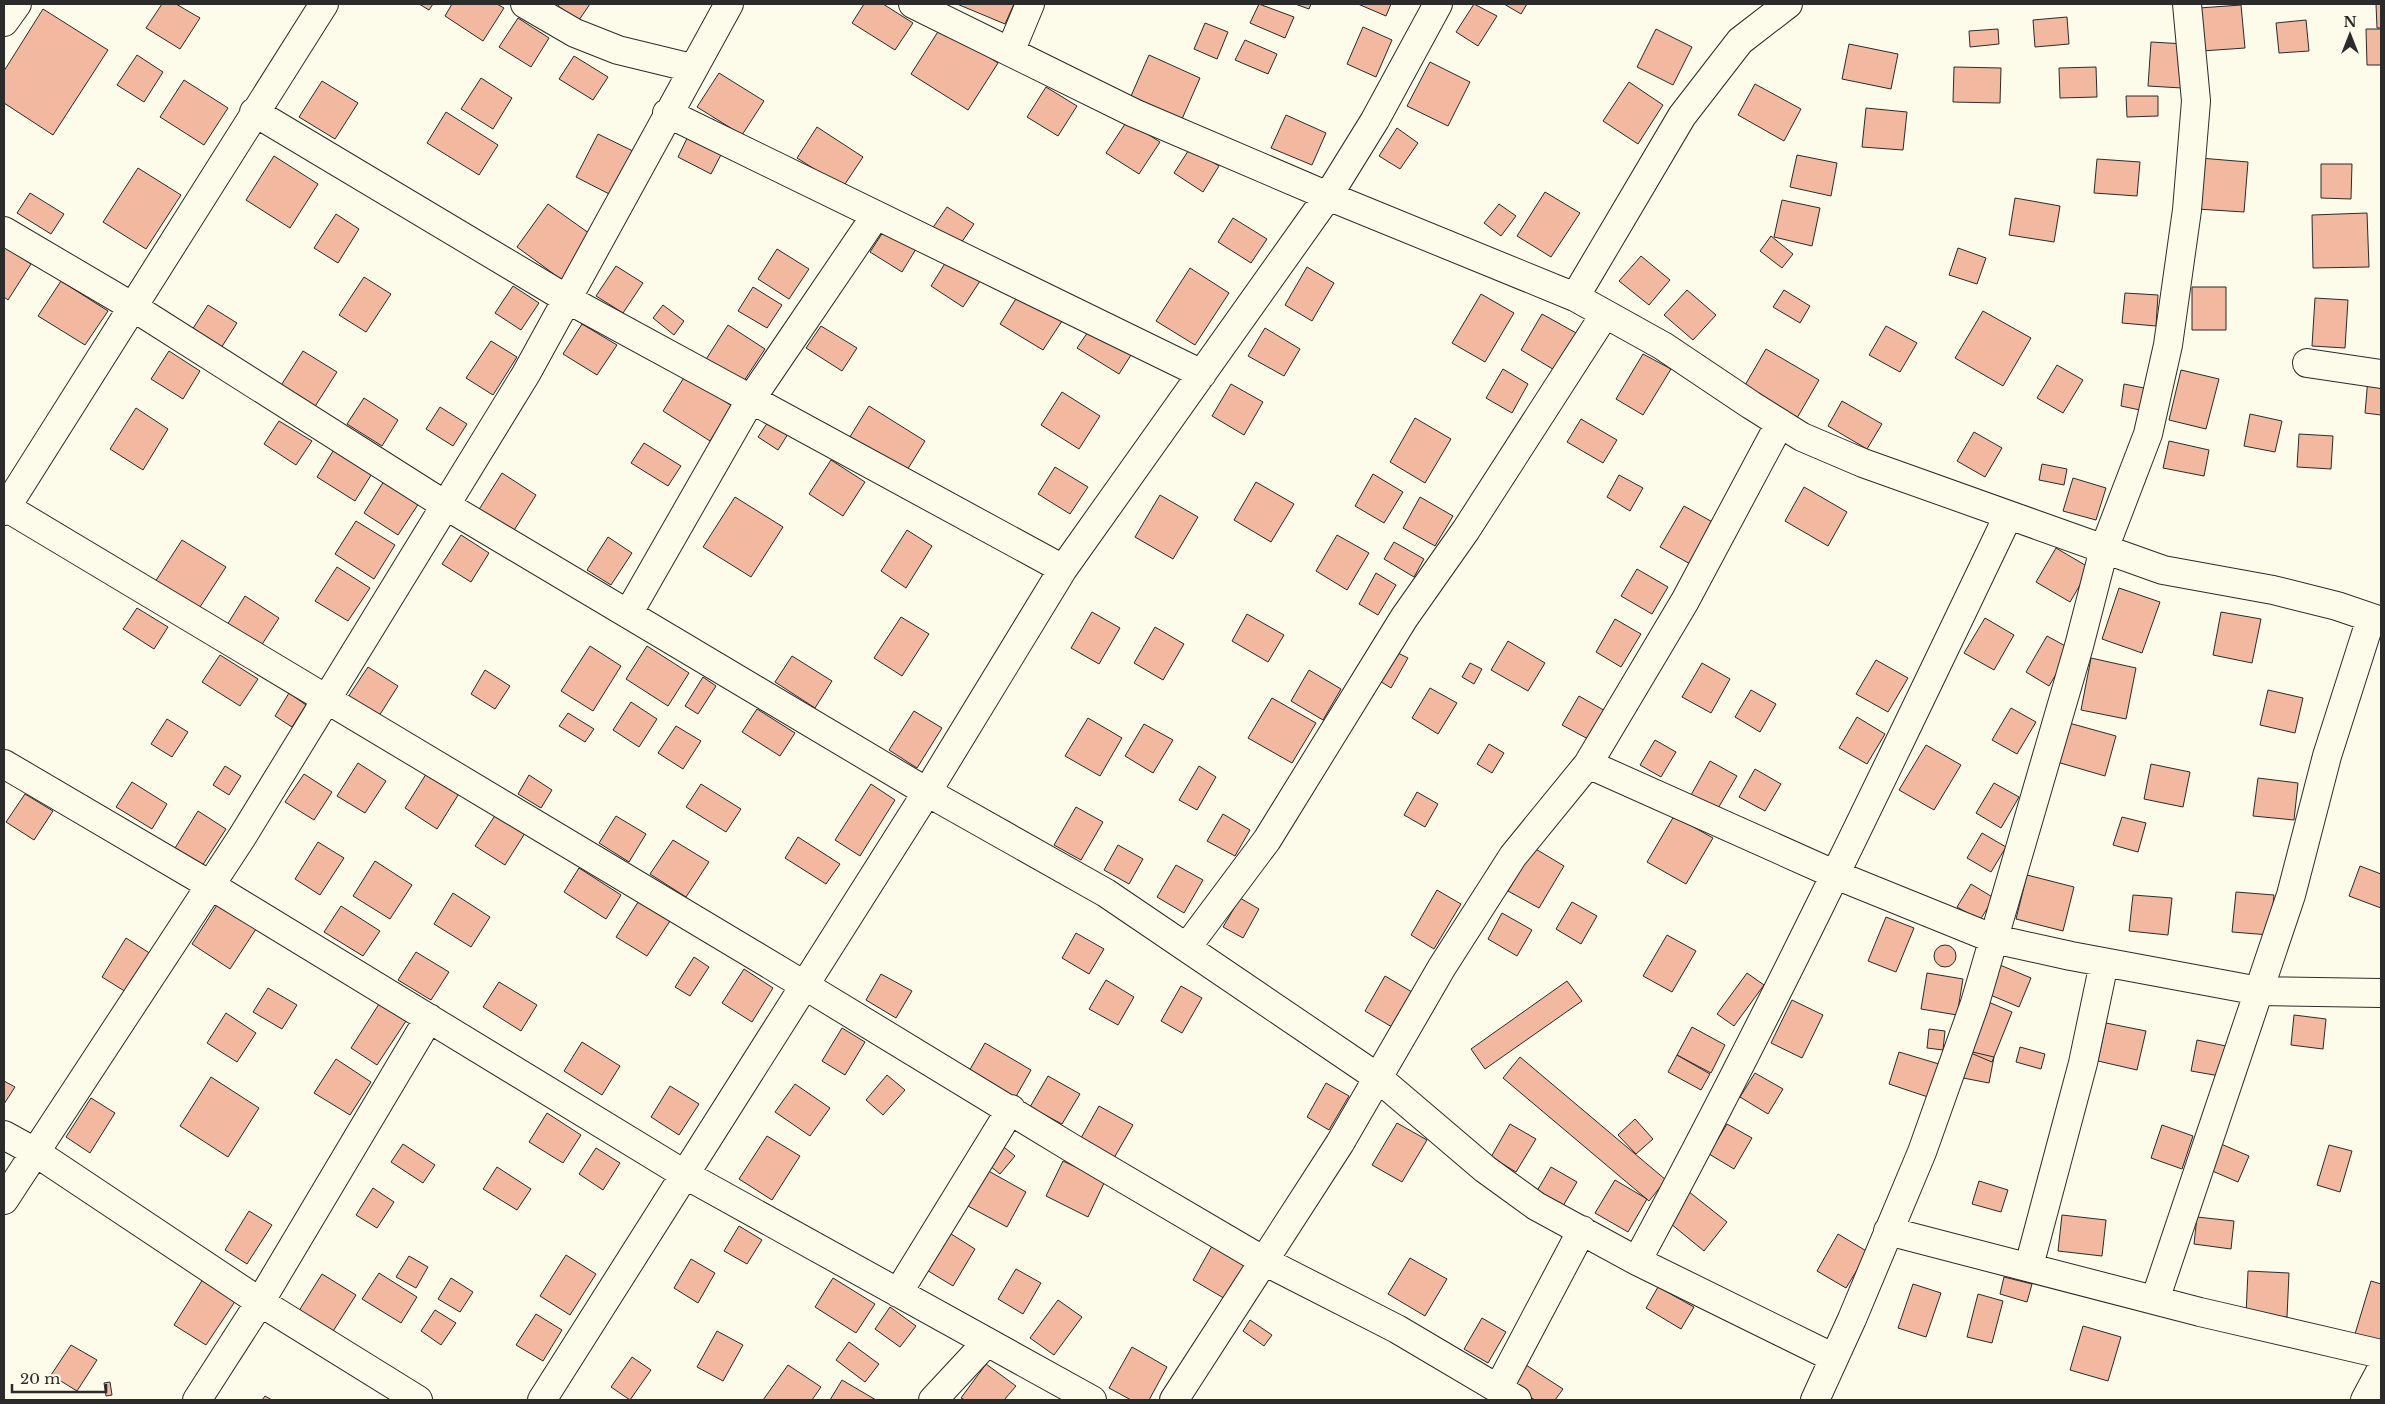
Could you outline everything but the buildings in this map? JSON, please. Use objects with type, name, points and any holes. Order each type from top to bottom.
[{"type":"street","points":[[4,22],[17,4]]},
{"type":"street","points":[[324,4],[4,508],[804,984],[1070,1147],[1264,1260],[1397,1329],[1507,1395],[1582,1230]]},
{"type":"street","points":[[524,4],[575,34],[618,50],[692,68]]},
{"type":"street","points":[[4,1200],[210,885],[526,374],[667,113],[729,4]]},
{"type":"street","points":[[914,4],[1134,113],[1575,298],[1663,346],[1802,437],[1863,463],[2164,570],[2273,590],[2376,620],[2326,756],[2291,895],[2155,1300]]},
{"type":"street","points":[[1010,52],[1030,4]]},
{"type":"street","points":[[542,1400],[927,792],[1063,569],[1328,196],[1375,120],[1438,4]]},
{"type":"street","points":[[1575,298],[1682,116],[1740,41],[1788,4]]},
{"type":"street","points":[[1815,1400],[1922,1152],[1975,1003],[2079,646],[2104,549],[2148,434],[2169,336],[2188,210],[2196,101],[2187,4]]},
{"type":"street","points":[[254,112],[567,298],[1063,569]]},
{"type":"street","points":[[667,113],[1202,374]]},
{"type":"street","points":[[628,614],[751,399],[876,214]]},
{"type":"street","points":[[4,231],[133,307],[444,505],[927,792],[1106,893],[1377,1077],[1486,1169],[1536,1206],[1637,1261],[1834,1358]]},
{"type":"street","points":[[1187,948],[1267,840],[1404,618],[1466,530],[1605,314]]},
{"type":"street","points":[[2307,363],[2381,374]]},
{"type":"street","points":[[1174,1400],[1340,1143],[1442,967],[1513,856],[1588,764],[1685,601],[1780,423]]},
{"type":"street","points":[[1637,1261],[1713,1120],[1836,875],[2008,516]]},
{"type":"street","points":[[4,764],[210,885],[684,1174],[1092,1400]]},
{"type":"street","points":[[1588,764],[1836,875],[1994,939],[2104,963],[2259,991],[2381,993]]},
{"type":"street","points":[[2030,1266],[2083,1063],[2104,963]]},
{"type":"street","points":[[197,1400],[260,1302],[429,1018]]},
{"type":"street","points":[[898,1293],[1010,1109]]},
{"type":"street","points":[[4,1134],[35,1152],[260,1302],[418,1400]]},
{"type":"street","points":[[1888,1231],[2030,1266],[2155,1300],[2381,1354]]},
{"type":"street","points":[[933,1400],[987,1342]]},
{"type":"street","points":[[2365,1400],[2381,1370]]}]
